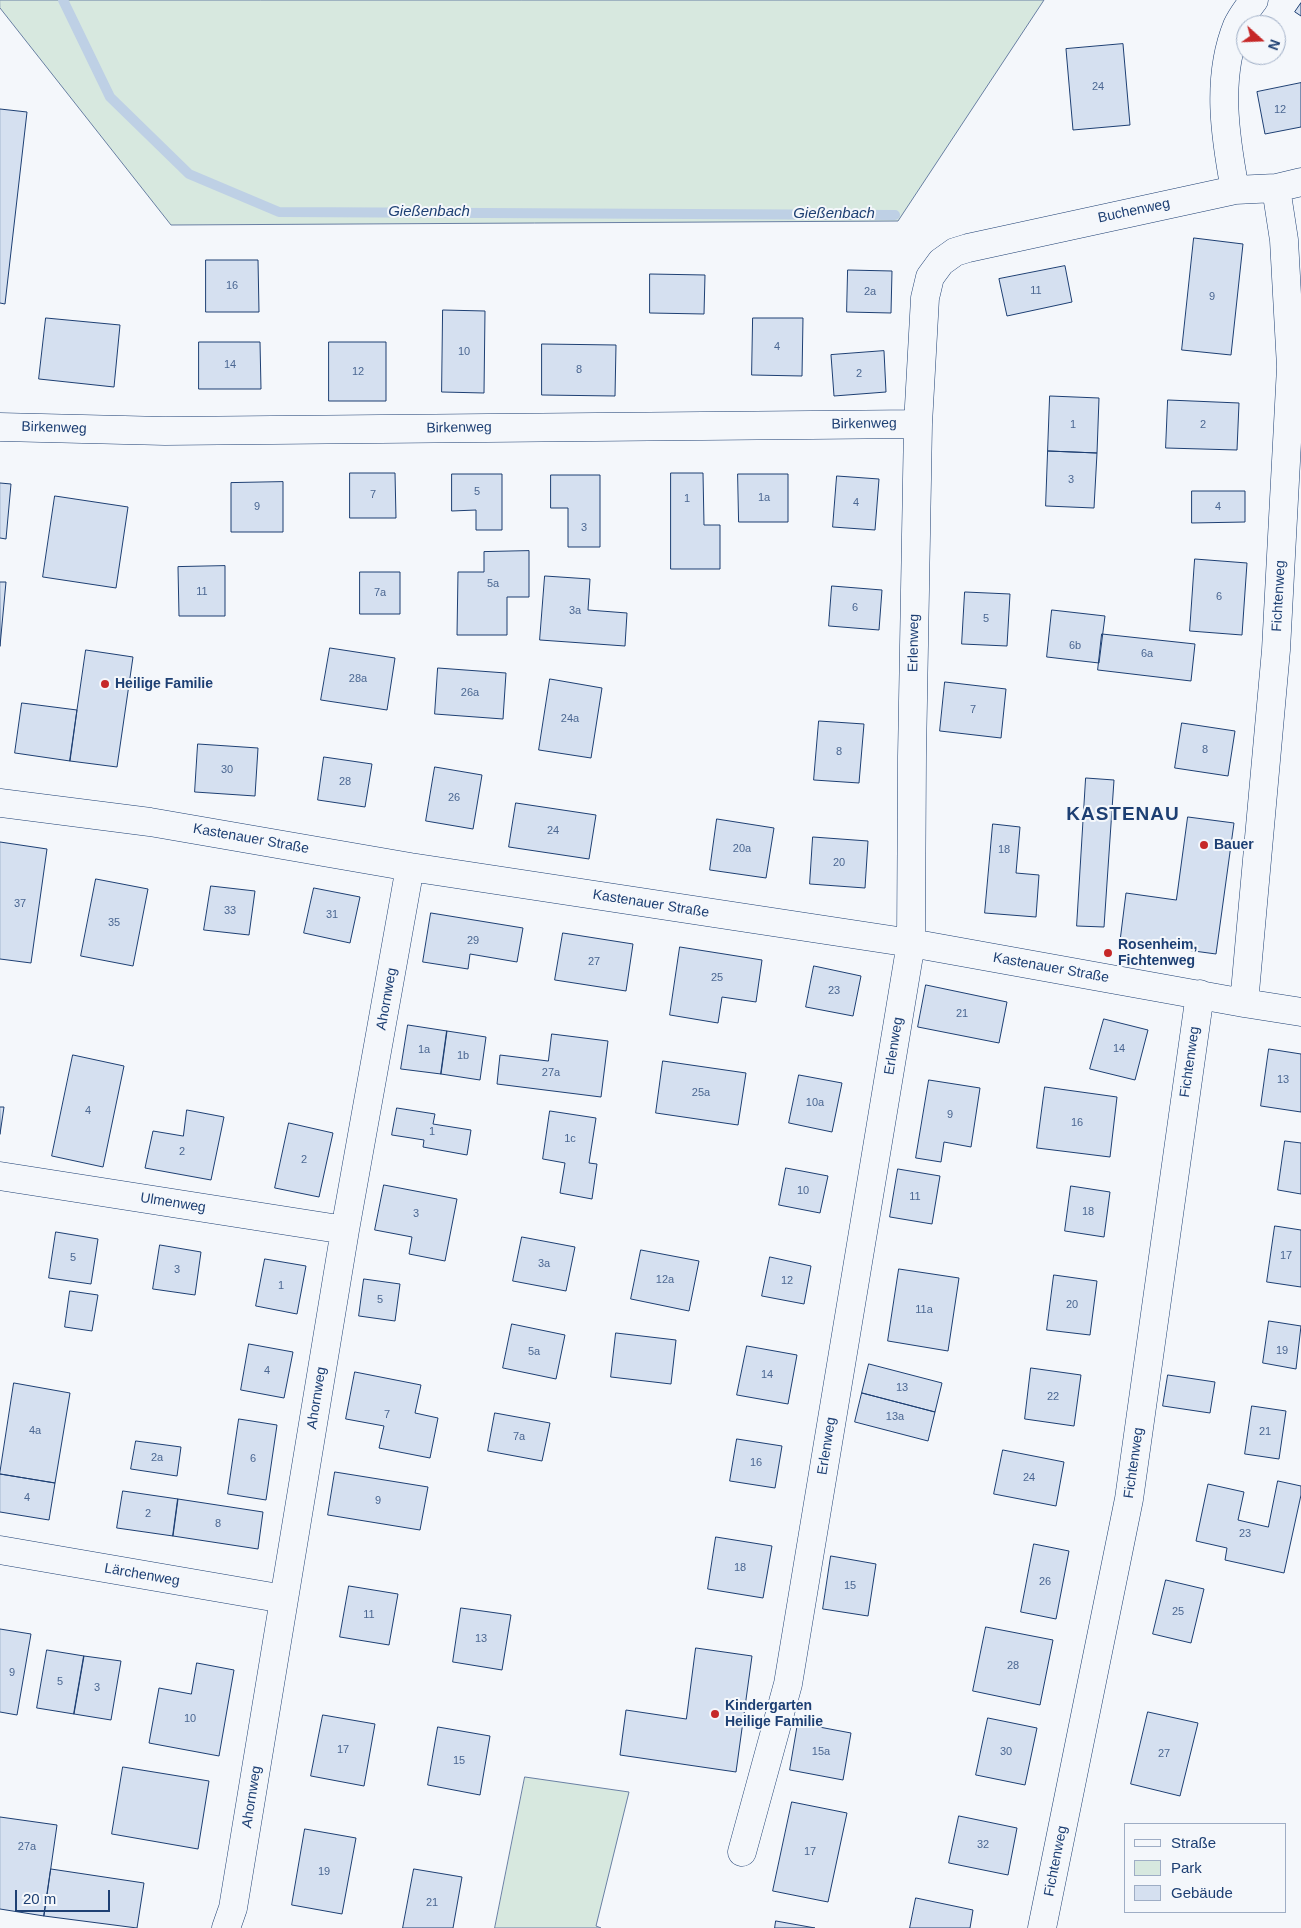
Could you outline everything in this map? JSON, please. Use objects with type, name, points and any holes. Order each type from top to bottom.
[{"type":"street","points":[[1234,190],[1226,141],[1224,93],[1227,59],[1238,25],[1254,0]]},
{"type":"street","name":"Buchenweg","points":[[968,248],[1234,190],[1288,185]]},
{"type":"street","name":"Fichtenweg","points":[[1244,1003],[1276,650],[1291,367],[1284,240],[1288,185]]},
{"type":"street","name":"Erlenweg","points":[[742,1852],[788,1684],[911,943],[912,756],[918,424],[925,298],[930,277],[941,262],[954,252],[968,248]]},
{"type":"street","name":"Birkenweg","points":[[0,426],[165,431],[918,424]]},
{"type":"street","name":"Kastenauer Straße","points":[[0,803],[150,822],[410,867],[911,943],[1301,1012]]},
{"type":"street","name":"Ahornweg","points":[[226,1928],[233,1908],[345,1230],[410,867]]},
{"type":"street","name":"Fichtenweg","points":[[1042,1928],[1129,1500],[1200,994]]},
{"type":"street","name":"Ulmenweg","points":[[0,1176],[345,1230]]},
{"type":"street","name":"Lärchenweg","points":[[0,1550],[284,1599]]},
{"type":"green space","points":[[0,0],[1044,0],[898,221],[171,225],[0,8]]},
{"type":"green space","points":[[525,1777],[629,1792],[596,1926],[601,1928],[495,1928]]},
{"type":"building","points":[[1301,3],[1301,16],[1295,12]]},
{"type":"building","points":[[1123,44],[1130,125],[1073,130],[1066,49]]},
{"type":"building","points":[[1301,83],[1301,127],[1265,134],[1257,92]]},
{"type":"building","points":[[0,109],[27,112],[5,304],[0,303]]},
{"type":"building","points":[[1194,238],[1243,244],[1231,355],[1182,350]]},
{"type":"building","points":[[206,260],[258,260],[259,312],[206,312]]},
{"type":"building","points":[[1065,266],[1072,302],[1007,316],[999,279]]},
{"type":"building","points":[[848,270],[892,271],[891,313],[847,312]]},
{"type":"building","points":[[650,274],[705,275],[704,314],[650,313]]},
{"type":"building","points":[[443,310],[485,311],[484,393],[442,392]]},
{"type":"building","points":[[46,318],[120,325],[114,387],[39,379]]},
{"type":"building","points":[[753,318],[803,318],[802,376],[752,375]]},
{"type":"building","points":[[199,342],[260,342],[261,389],[199,389]]},
{"type":"building","points":[[329,342],[386,342],[386,401],[329,401]]},
{"type":"building","points":[[542,344],[616,345],[615,396],[542,395]]},
{"type":"building","points":[[884,351],[886,392],[834,396],[831,355]]},
{"type":"building","points":[[1050,396],[1099,398],[1097,453],[1048,451]]},
{"type":"building","points":[[1168,400],[1239,403],[1237,450],[1166,448]]},
{"type":"building","points":[[1048,451],[1097,453],[1094,508],[1046,506]]},
{"type":"building","points":[[350,473],[395,473],[396,518],[350,518]]},
{"type":"building","points":[[671,473],[703,473],[704,525],[720,525],[720,569],[671,569]]},
{"type":"building","points":[[452,474],[502,474],[502,530],[476,530],[476,510],[452,511]]},
{"type":"building","points":[[738,474],[788,474],[788,522],[739,522]]},
{"type":"building","points":[[551,475],[600,475],[600,547],[568,547],[568,508],[551,508]]},
{"type":"building","points":[[837,476],[879,479],[875,530],[833,527]]},
{"type":"building","points":[[283,482],[283,532],[231,532],[231,483]]},
{"type":"building","points":[[0,483],[11,484],[6,539],[0,538]]},
{"type":"building","points":[[1192,491],[1245,491],[1245,522],[1192,523]]},
{"type":"building","points":[[55,496],[128,507],[116,588],[43,577]]},
{"type":"building","points":[[529,551],[529,597],[507,597],[507,635],[457,635],[458,572],[484,572],[484,552]]},
{"type":"building","points":[[1195,559],[1247,563],[1242,635],[1190,631]]},
{"type":"building","points":[[225,566],[225,616],[179,616],[178,567]]},
{"type":"building","points":[[360,572],[400,572],[400,614],[360,614]]},
{"type":"building","points":[[545,576],[590,579],[588,610],[627,613],[625,646],[540,640]]},
{"type":"building","points":[[0,582],[6,582],[0,646]]},
{"type":"building","points":[[832,586],[882,590],[879,630],[829,626]]},
{"type":"building","points":[[965,592],[1010,594],[1007,646],[962,644]]},
{"type":"building","points":[[1052,610],[1105,616],[1099,663],[1047,657]]},
{"type":"building","points":[[1102,634],[1195,644],[1191,681],[1098,670]]},
{"type":"building","points":[[330,648],[395,658],[387,710],[321,700]]},
{"type":"building","name":"Heilige Familie","points":[[86,650],[133,657],[117,767],[70,761]]},
{"type":"building","points":[[438,668],[506,673],[503,719],[435,714]]},
{"type":"building","points":[[550,679],[602,688],[591,758],[539,750]]},
{"type":"building","points":[[945,682],[1006,689],[1001,738],[940,731]]},
{"type":"building","points":[[22,703],[77,710],[70,761],[15,753]]},
{"type":"building","points":[[819,721],[864,724],[859,783],[814,780]]},
{"type":"building","points":[[1182,723],[1235,731],[1228,776],[1175,768]]},
{"type":"building","points":[[198,744],[258,748],[255,796],[195,792]]},
{"type":"building","points":[[324,757],[372,764],[365,807],[318,800]]},
{"type":"building","points":[[435,767],[482,775],[473,829],[426,821]]},
{"type":"building","points":[[1086,778],[1114,780],[1104,927],[1077,926]]},
{"type":"building","points":[[516,803],[596,815],[589,859],[509,847]]},
{"type":"building","points":[[1188,817],[1234,823],[1216,954],[1120,941],[1126,893],[1176,900]]},
{"type":"building","points":[[717,819],[774,828],[766,878],[710,870]]},
{"type":"building","points":[[993,824],[1020,827],[1016,873],[1039,875],[1036,917],[985,913]]},
{"type":"building","points":[[813,837],[868,841],[865,888],[810,884]]},
{"type":"building","points":[[0,842],[47,849],[31,963],[0,959]]},
{"type":"building","points":[[96,879],[148,889],[133,966],[81,956]]},
{"type":"building","points":[[211,886],[255,891],[249,935],[204,930]]},
{"type":"building","points":[[314,888],[360,897],[350,943],[304,933]]},
{"type":"building","points":[[431,913],[523,928],[517,962],[470,954],[468,969],[423,962]]},
{"type":"building","points":[[563,933],[633,944],[626,991],[555,980]]},
{"type":"building","points":[[680,947],[762,960],[756,1002],[722,997],[718,1023],[670,1015]]},
{"type":"building","points":[[814,966],[861,976],[853,1016],[806,1007]]},
{"type":"building","points":[[926,985],[1007,1002],[999,1043],[918,1027]]},
{"type":"building","points":[[1104,1019],[1148,1030],[1135,1080],[1090,1069]]},
{"type":"building","points":[[408,1025],[447,1031],[441,1074],[401,1069]]},
{"type":"building","points":[[447,1031],[486,1037],[480,1080],[441,1074]]},
{"type":"building","points":[[552,1034],[608,1041],[601,1097],[497,1084],[500,1055],[548,1061]]},
{"type":"building","points":[[1269,1049],[1301,1054],[1301,1112],[1261,1106]]},
{"type":"building","points":[[73,1055],[124,1066],[103,1167],[52,1156]]},
{"type":"building","points":[[663,1061],[746,1073],[738,1125],[656,1113]]},
{"type":"building","points":[[799,1075],[842,1083],[832,1132],[789,1123]]},
{"type":"building","points":[[929,1080],[980,1088],[971,1147],[944,1142],[941,1162],[916,1158]]},
{"type":"building","points":[[1045,1087],[1117,1097],[1110,1157],[1037,1148]]},
{"type":"building","points":[[0,1107],[4,1107],[0,1134]]},
{"type":"building","points":[[397,1108],[435,1114],[433,1124],[471,1130],[467,1155],[423,1147],[424,1140],[392,1135]]},
{"type":"building","points":[[187,1110],[224,1117],[211,1180],[145,1168],[153,1131],[183,1136]]},
{"type":"building","points":[[550,1111],[596,1118],[589,1163],[597,1164],[592,1199],[560,1193],[565,1163],[543,1159]]},
{"type":"building","points":[[289,1123],[333,1133],[319,1197],[275,1188]]},
{"type":"building","points":[[1285,1141],[1301,1143],[1301,1194],[1278,1190]]},
{"type":"building","points":[[786,1168],[828,1176],[820,1213],[779,1205]]},
{"type":"building","points":[[898,1169],[940,1176],[932,1224],[890,1217]]},
{"type":"building","points":[[384,1185],[457,1199],[445,1261],[409,1254],[412,1237],[375,1230]]},
{"type":"building","points":[[1071,1186],[1110,1192],[1104,1237],[1065,1231]]},
{"type":"building","points":[[1275,1226],[1301,1230],[1301,1287],[1267,1282]]},
{"type":"building","points":[[56,1232],[98,1239],[91,1284],[49,1278]]},
{"type":"building","points":[[522,1237],[575,1247],[566,1291],[513,1281]]},
{"type":"building","points":[[160,1245],[201,1252],[195,1295],[153,1289]]},
{"type":"building","points":[[641,1250],[699,1261],[689,1311],[631,1299]]},
{"type":"building","points":[[770,1257],[811,1266],[804,1304],[762,1296]]},
{"type":"building","points":[[265,1259],[306,1266],[297,1314],[256,1306]]},
{"type":"building","points":[[899,1269],[959,1278],[948,1351],[888,1341]]},
{"type":"building","points":[[1054,1275],[1097,1281],[1090,1335],[1047,1330]]},
{"type":"building","points":[[364,1279],[400,1284],[395,1321],[359,1316]]},
{"type":"building","points":[[70,1291],[98,1295],[92,1331],[65,1327]]},
{"type":"building","points":[[1269,1321],[1301,1326],[1296,1369],[1263,1363]]},
{"type":"building","points":[[512,1324],[565,1335],[556,1379],[503,1368]]},
{"type":"building","points":[[616,1333],[676,1340],[671,1384],[611,1377]]},
{"type":"building","points":[[249,1344],[293,1352],[284,1398],[241,1390]]},
{"type":"building","points":[[747,1346],[797,1355],[788,1404],[737,1395]]},
{"type":"building","points":[[869,1364],[942,1383],[935,1412],[862,1393]]},
{"type":"building","points":[[1031,1368],[1081,1375],[1074,1426],[1025,1419]]},
{"type":"building","points":[[355,1372],[421,1385],[415,1413],[438,1418],[430,1458],[379,1448],[384,1426],[346,1419]]},
{"type":"building","points":[[1168,1375],[1215,1382],[1210,1413],[1163,1406]]},
{"type":"building","points":[[14,1383],[70,1393],[55,1483],[0,1474]]},
{"type":"building","points":[[862,1393],[935,1412],[928,1441],[855,1422]]},
{"type":"building","points":[[1252,1406],[1286,1411],[1279,1459],[1245,1454]]},
{"type":"building","points":[[495,1413],[550,1423],[542,1461],[488,1451]]},
{"type":"building","points":[[239,1419],[277,1425],[266,1500],[228,1494]]},
{"type":"building","points":[[737,1439],[782,1446],[775,1488],[730,1481]]},
{"type":"building","points":[[136,1441],[181,1447],[177,1476],[131,1469]]},
{"type":"building","points":[[1003,1450],[1064,1462],[1056,1506],[994,1494]]},
{"type":"building","points":[[335,1472],[428,1487],[420,1530],[328,1515]]},
{"type":"building","points":[[0,1474],[55,1483],[49,1520],[0,1512]]},
{"type":"building","points":[[1278,1481],[1301,1486],[1301,1495],[1284,1573],[1225,1560],[1227,1548],[1196,1541],[1208,1484],[1244,1492],[1238,1520],[1268,1527]]},
{"type":"building","points":[[123,1491],[178,1499],[173,1536],[117,1528]]},
{"type":"building","points":[[178,1499],[263,1512],[258,1549],[173,1536]]},
{"type":"building","points":[[716,1537],[772,1546],[763,1598],[708,1589]]},
{"type":"building","points":[[1034,1544],[1069,1551],[1056,1619],[1021,1612]]},
{"type":"building","points":[[831,1556],[876,1564],[868,1616],[823,1609]]},
{"type":"building","points":[[1166,1580],[1204,1589],[1191,1643],[1153,1634]]},
{"type":"building","points":[[349,1586],[398,1594],[389,1645],[340,1637]]},
{"type":"building","points":[[461,1608],[511,1615],[502,1670],[453,1662]]},
{"type":"building","points":[[986,1627],[1053,1640],[1040,1705],[973,1691]]},
{"type":"building","points":[[0,1629],[31,1634],[17,1715],[0,1712]]},
{"type":"building","name":"Kindergarten Heilige Familie","points":[[696,1648],[752,1656],[736,1772],[620,1755],[626,1710],[686,1719]]},
{"type":"building","points":[[47,1650],[84,1656],[74,1714],[37,1708]]},
{"type":"building","points":[[84,1656],[121,1661],[111,1720],[74,1714]]},
{"type":"building","points":[[197,1663],[234,1670],[219,1756],[149,1743],[159,1688],[191,1694]]},
{"type":"building","points":[[1148,1712],[1198,1723],[1180,1796],[1131,1784]]},
{"type":"building","points":[[323,1715],[375,1724],[364,1786],[311,1776]]},
{"type":"building","points":[[988,1718],[1037,1728],[1025,1785],[976,1775]]},
{"type":"building","points":[[798,1723],[851,1733],[843,1780],[790,1770]]},
{"type":"building","points":[[438,1727],[490,1736],[480,1795],[428,1785]]},
{"type":"building","points":[[123,1767],[209,1781],[198,1849],[112,1834]]},
{"type":"building","points":[[792,1802],[847,1813],[828,1902],[773,1891]]},
{"type":"building","points":[[959,1816],[1017,1828],[1008,1875],[949,1863]]},
{"type":"building","points":[[0,1817],[57,1825],[44,1916],[0,1909]]},
{"type":"building","points":[[305,1829],[356,1838],[342,1914],[292,1905]]},
{"type":"building","points":[[51,1869],[144,1883],[137,1928],[44,1916]]},
{"type":"building","points":[[414,1869],[462,1877],[453,1928],[403,1928]]},
{"type":"building","points":[[916,1898],[973,1910],[970,1928],[910,1928]]},
{"type":"building","points":[[776,1921],[815,1928],[775,1928]]},
{"type":"waterway","name":"Gießenbach","points":[[63,0],[110,97],[189,174],[279,212],[895,215]]},
{"type":"place","name":"Heilige Familie","points":[[105,684]]},
{"type":"place","name":"Bauer","points":[[1204,845]]},
{"type":"place","name":"Rosenheim, Fichtenweg","points":[[1108,953]]},
{"type":"place","name":"Kindergarten Heilige Familie","points":[[715,1714]]},
{"type":"district","name":"KASTENAU","points":[[1123,815]]}]
